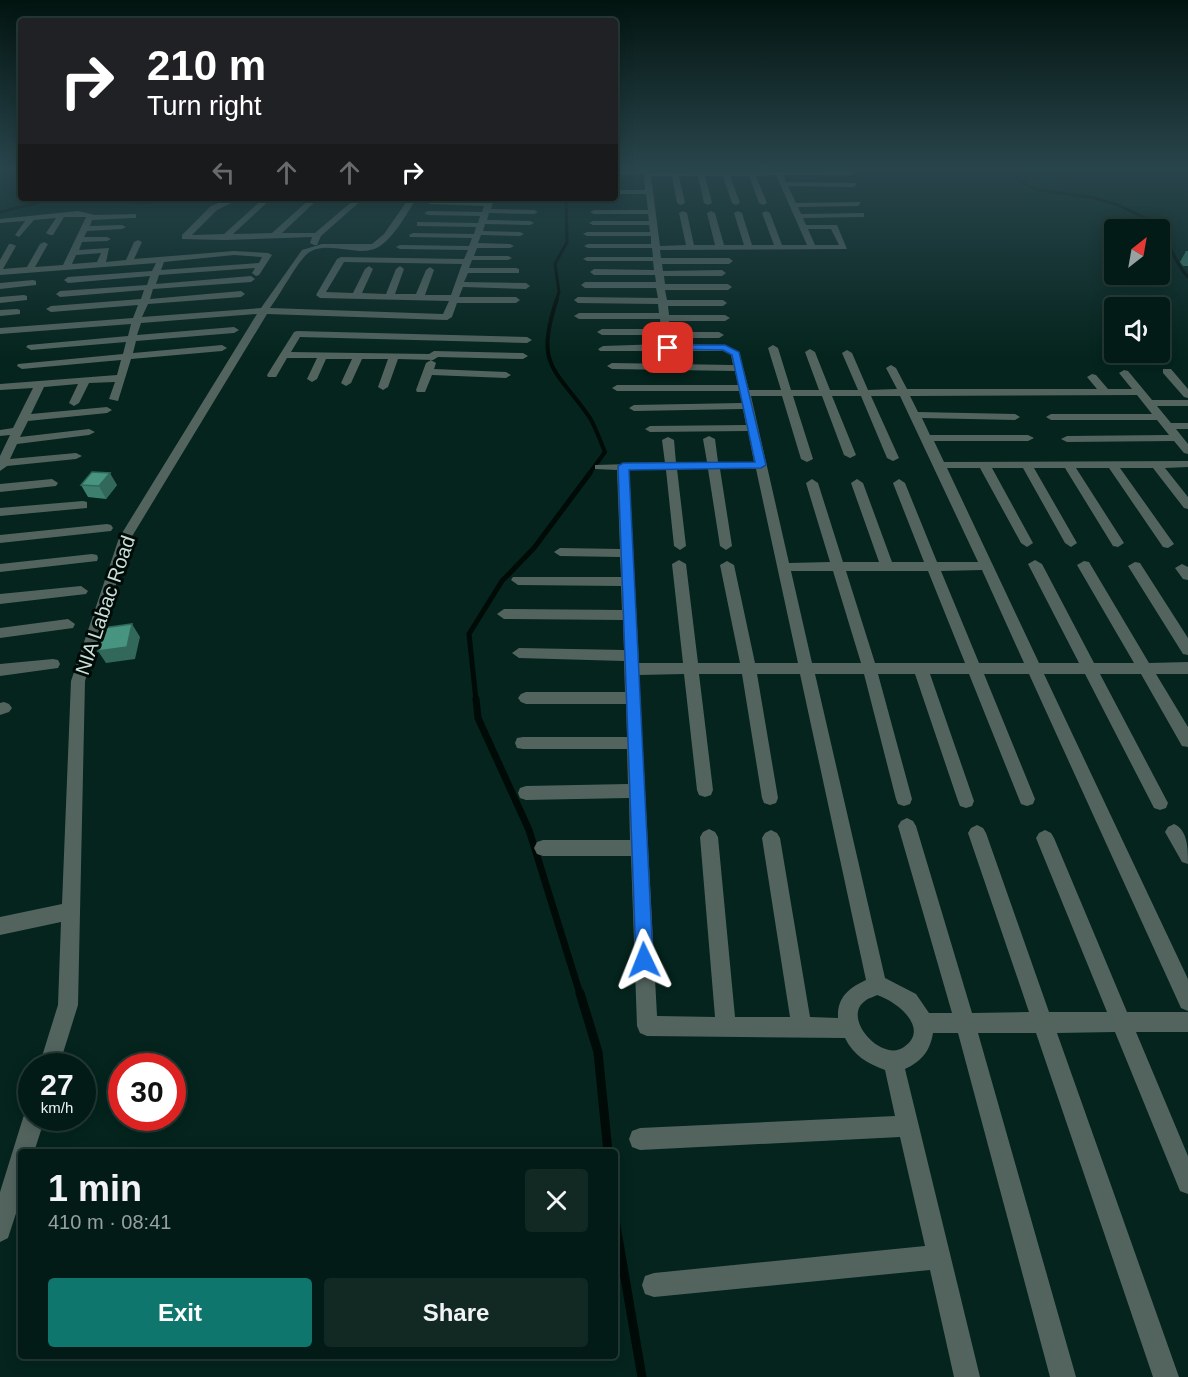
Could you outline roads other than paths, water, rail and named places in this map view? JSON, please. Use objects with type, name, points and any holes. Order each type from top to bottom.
[{"type":"street","points":[[19,235],[22,231]]},
{"type":"street","points":[[67,266],[84,231]]},
{"type":"street","points":[[191,231],[185,237],[317,235],[321,231]]},
{"type":"street","points":[[224,238],[231,231]]},
{"type":"street","points":[[275,235],[279,231]]},
{"type":"street","points":[[311,248],[322,246],[366,248],[375,246],[390,231]]},
{"type":"street","points":[[413,235],[462,231]]},
{"type":"street","points":[[400,247],[473,231]]},
{"type":"street","points":[[473,231],[341,260],[320,296],[516,300]]},
{"type":"street","points":[[421,390],[479,231]]},
{"type":"street","points":[[480,231],[508,258]]},
{"type":"street","points":[[480,231],[516,272]]},
{"type":"street","points":[[481,231],[510,246]]},
{"type":"street","points":[[492,231],[520,234]]},
{"type":"street","points":[[587,234],[647,231]]},
{"type":"street","points":[[588,246],[652,231]]},
{"type":"street","points":[[587,259],[652,231]]},
{"type":"street","points":[[594,272],[653,231]]},
{"type":"street","points":[[653,231],[722,273]]},
{"type":"street","points":[[585,285],[653,231]]},
{"type":"street","points":[[653,231],[728,287]]},
{"type":"street","points":[[653,231],[667,338]]},
{"type":"street","points":[[654,231],[690,248],[844,247],[836,231]]},
{"type":"street","points":[[654,231],[729,261]]},
{"type":"street","points":[[687,231],[690,248]]},
{"type":"street","points":[[716,231],[720,247]]},
{"type":"street","points":[[744,231],[749,247]]},
{"type":"street","points":[[773,231],[779,247]]},
{"type":"street","points":[[805,231],[812,247]]},
{"type":"street","name":"NIA Labac Road","points":[[53,1053],[68,1005],[78,681],[125,538],[264,311],[305,252],[311,248],[317,235]]},
{"type":"street","points":[[80,240],[107,239]]},
{"type":"street","points":[[129,262],[138,242]]},
{"type":"street","points":[[30,269],[44,244]]},
{"type":"street","points":[[12,246],[0,270],[234,254],[268,255],[239,297],[144,301],[51,309]]},
{"type":"street","points":[[74,253],[106,250],[101,264]]},
{"type":"street","points":[[114,399],[137,319],[161,260]]},
{"type":"street","points":[[68,280],[261,265]]},
{"type":"street","points":[[356,296],[369,269]]},
{"type":"street","points":[[388,297],[399,269]]},
{"type":"street","points":[[419,298],[430,270]]},
{"type":"street","points":[[60,294],[251,279]]},
{"type":"street","points":[[0,286],[33,283]]},
{"type":"street","points":[[459,284],[526,286]]},
{"type":"street","points":[[0,300],[24,298]]},
{"type":"street","points":[[578,300],[723,303]]},
{"type":"street","points":[[0,331],[264,311],[447,317]]},
{"type":"street","points":[[0,313],[17,312]]},
{"type":"street","points":[[579,316],[725,318]]},
{"type":"street","points":[[31,347],[234,330]]},
{"type":"street","points":[[602,332],[667,338],[725,348],[736,354],[877,985]]},
{"type":"street","points":[[272,375],[297,334],[527,340]]},
{"type":"street","points":[[603,349],[667,338],[719,335]]},
{"type":"street","points":[[22,366],[222,348]]},
{"type":"street","points":[[773,348],[807,459]]},
{"type":"street","points":[[810,352],[849,455]]},
{"type":"street","points":[[847,353],[893,458]]},
{"type":"street","points":[[284,355],[523,356]]},
{"type":"street","points":[[312,379],[323,356]]},
{"type":"street","points":[[346,383],[358,357]]},
{"type":"street","points":[[383,387],[394,357]]},
{"type":"street","points":[[612,366],[739,368]]},
{"type":"street","points":[[891,368],[988,566],[1188,1001]]},
{"type":"street","points":[[1167,371],[1188,395]]},
{"type":"street","points":[[428,372],[506,375]]},
{"type":"street","points":[[1124,373],[1188,451]]},
{"type":"street","points":[[1092,377],[1105,392]]},
{"type":"street","points":[[0,387],[121,378]]},
{"type":"street","points":[[74,403],[85,381]]},
{"type":"street","points":[[1,466],[40,384]]},
{"type":"street","points":[[617,388],[788,393],[1140,393]]},
{"type":"street","points":[[1149,403],[1188,404]]},
{"type":"street","points":[[634,408],[748,406]]},
{"type":"street","points":[[24,418],[107,410]]},
{"type":"street","points":[[915,415],[1015,417]]},
{"type":"street","points":[[1051,417],[1164,422],[1188,426]]},
{"type":"street","points":[[650,429],[752,428]]},
{"type":"street","points":[[0,433],[16,436],[89,432]]},
{"type":"street","points":[[927,438],[1029,438]]},
{"type":"street","points":[[1067,439],[1177,438]]},
{"type":"street","points":[[668,440],[680,546]]},
{"type":"street","points":[[709,440],[726,546]]},
{"type":"street","points":[[1,466],[76,456]]},
{"type":"street","points":[[1068,464],[1118,543]]},
{"type":"street","points":[[1112,464],[1168,543]]},
{"type":"street","points":[[1156,464],[1188,506]]},
{"type":"street","points":[[940,465],[1188,464]]},
{"type":"street","points":[[599,467],[761,465]]},
{"type":"street","points":[[984,465],[1027,543]]},
{"type":"street","points":[[1026,465],[1071,543]]},
{"type":"street","points":[[623,466],[647,1026],[849,1028]]},
{"type":"street","points":[[0,488],[52,483]]},
{"type":"street","points":[[812,483],[870,670],[904,800]]},
{"type":"street","points":[[857,483],[887,567]]},
{"type":"street","points":[[899,483],[1027,799]]},
{"type":"street","points":[[0,512],[83,505]]},
{"type":"street","points":[[0,539],[107,528]]},
{"type":"street","points":[[560,552],[627,553]]},
{"type":"street","points":[[0,568],[92,558]]},
{"type":"street","points":[[679,564],[705,790]]},
{"type":"street","points":[[1035,564],[1092,669],[1160,803]]},
{"type":"street","points":[[727,565],[749,670],[770,798]]},
{"type":"street","points":[[1084,565],[1188,741]]},
{"type":"street","points":[[783,567],[988,566]]},
{"type":"street","points":[[1135,566],[1188,650]]},
{"type":"street","points":[[518,579],[628,582]]},
{"type":"street","points":[[0,599],[81,591]]},
{"type":"street","points":[[504,614],[630,615]]},
{"type":"street","points":[[0,633],[68,624]]},
{"type":"street","points":[[519,653],[692,669],[1188,668]]},
{"type":"street","points":[[0,670],[53,664]]},
{"type":"street","points":[[921,669],[966,801]]},
{"type":"street","points":[[526,698],[633,698]]},
{"type":"street","points":[[523,743],[635,743]]},
{"type":"street","points":[[526,793],[637,791]]},
{"type":"street","points":[[907,826],[965,1023],[1063,1377]]},
{"type":"street","points":[[1174,832],[1188,856]]},
{"type":"street","points":[[977,833],[1166,1377]]},
{"type":"street","points":[[709,837],[726,1027]]},
{"type":"street","points":[[771,838],[802,1028]]},
{"type":"street","points":[[1045,838],[1188,1183]]},
{"type":"street","points":[[543,848],[639,848]]},
{"type":"street","points":[[0,926],[70,911]]},
{"type":"street","points":[[877,985],[892,988],[907,997],[918,1011],[922,1023],[924,1029],[920,1046],[910,1058],[893,1061],[874,1056],[858,1043],[849,1028],[847,1012],[851,998],[862,988],[877,985]]},
{"type":"street","points":[[922,1023],[1188,1022]]},
{"type":"street","points":[[893,1061],[967,1377]]},
{"type":"street","points":[[640,1139],[908,1126]]},
{"type":"street","points":[[25,1149],[30,1131]]},
{"type":"street","points":[[0,1230],[18,1170]]},
{"type":"street","points":[[654,1285],[939,1257]]},
{"type":"waterway","points":[[556,301],[559,292],[555,264],[567,242],[567,231]]},
{"type":"waterway","points":[[1170,247],[1188,277]]},
{"type":"waterway","points":[[557,299],[550,321],[548,353],[558,376],[590,418],[605,452],[589,474]]},
{"type":"waterway","points":[[476,700],[469,634],[502,581],[534,548],[590,473]]},
{"type":"waterway","points":[[476,699],[478,718],[529,830],[580,994]]},
{"type":"waterway","points":[[580,993],[598,1052],[608,1149]]},
{"type":"waterway","points":[[618,1237],[642,1377]]}]
